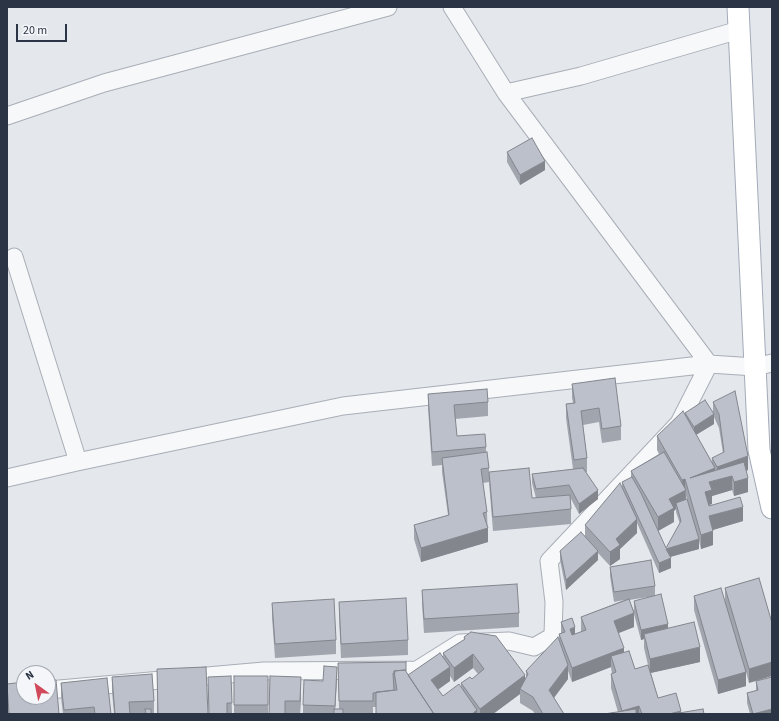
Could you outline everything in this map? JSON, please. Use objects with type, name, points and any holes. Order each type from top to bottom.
[{"type":"main road","points":[[738,7],[764,365],[759,450],[772,508]]},
{"type":"street","points":[[7,116],[104,83],[388,7]]},
{"type":"street","points":[[452,7],[506,93],[709,364]]},
{"type":"street","points":[[506,93],[581,76],[739,30]]},
{"type":"street","points":[[14,257],[73,444],[77,462]]},
{"type":"street","points":[[56,689],[264,671],[417,670],[460,643],[509,641],[534,647],[553,636],[554,602],[549,561],[679,422],[709,364]]},
{"type":"street","points":[[7,478],[343,406],[709,364],[764,365]]},
{"type":"building","points":[[532,138],[545,161],[520,175],[507,152]]},
{"type":"building","points":[[615,378],[621,426],[602,429],[599,408],[581,411],[587,458],[574,460],[566,404],[575,403],[572,384]]},
{"type":"building","points":[[487,389],[488,402],[454,405],[457,436],[485,434],[486,447],[432,452],[428,394]]},
{"type":"building","points":[[735,391],[748,456],[717,467],[712,458],[724,452],[719,414],[713,402]]},
{"type":"building","points":[[705,400],[714,414],[694,427],[685,413]]},
{"type":"building","points":[[683,411],[715,468],[690,478],[744,462],[748,478],[734,482],[732,476],[709,482],[712,490],[705,492],[709,506],[740,497],[743,507],[709,516],[713,531],[701,535],[685,479],[682,480],[657,436]]},
{"type":"building","points":[[487,452],[489,468],[481,469],[487,512],[483,513],[488,528],[421,548],[414,525],[449,515],[442,458]]},
{"type":"building","points":[[664,452],[686,490],[669,499],[674,508],[658,517],[631,471]]},
{"type":"building","points":[[529,468],[532,498],[570,495],[571,509],[493,517],[489,472]]},
{"type":"building","points":[[583,468],[598,490],[579,504],[569,485],[536,489],[532,474]]},
{"type":"building","points":[[632,477],[641,493],[666,548],[681,521],[676,503],[687,499],[699,539],[666,549],[671,558],[659,563],[622,482]]},
{"type":"building","points":[[620,483],[637,519],[616,539],[620,545],[610,552],[585,525]]},
{"type":"building","points":[[581,532],[598,551],[566,580],[560,551]]},
{"type":"building","points":[[651,560],[655,586],[614,592],[610,567]]},
{"type":"building","points":[[759,578],[772,623],[772,662],[749,669],[725,588]]},
{"type":"building","points":[[517,584],[519,613],[424,619],[422,590]]},
{"type":"building","points":[[721,588],[746,672],[718,680],[694,596]]},
{"type":"building","points":[[661,594],[668,624],[641,630],[634,601]]},
{"type":"building","points":[[406,598],[408,640],[341,644],[339,602]]},
{"type":"building","points":[[334,599],[336,640],[275,644],[272,603]]},
{"type":"building","points":[[629,599],[634,613],[614,621],[624,648],[572,668],[559,634],[565,632],[561,622],[572,618],[575,627],[570,629],[572,635],[586,630],[581,617]]},
{"type":"building","points":[[694,622],[700,647],[650,659],[644,634]]},
{"type":"building","points":[[471,632],[496,636],[525,675],[480,709],[461,683],[470,677],[472,679],[484,669],[473,654],[454,668],[443,653],[465,639],[464,637]]},
{"type":"building","points":[[558,637],[568,665],[549,690],[564,714],[543,714],[533,697],[520,689],[528,674],[526,671]]},
{"type":"building","points":[[629,651],[635,669],[648,665],[658,698],[676,693],[681,711],[669,714],[642,714],[639,706],[622,711],[611,674],[616,672],[611,656]]},
{"type":"building","points":[[440,653],[450,667],[431,680],[443,696],[459,684],[477,710],[472,714],[434,714],[408,675]]},
{"type":"building","points":[[406,662],[406,671],[394,671],[395,673],[393,673],[394,690],[373,693],[373,701],[339,701],[338,663]]},
{"type":"building","points":[[324,666],[337,667],[335,706],[303,705],[304,680],[323,681]]},
{"type":"building","points":[[206,667],[208,714],[158,714],[157,669]]},
{"type":"building","points":[[405,670],[434,714],[376,714],[376,692],[397,690],[394,671]]},
{"type":"building","points":[[152,674],[154,701],[129,702],[130,714],[115,714],[112,677]]},
{"type":"building","points":[[231,676],[232,703],[227,703],[227,714],[209,714],[208,677]]},
{"type":"building","points":[[234,676],[268,676],[268,705],[234,705]]},
{"type":"building","points":[[270,676],[301,677],[300,701],[285,701],[285,714],[269,714]]},
{"type":"building","points":[[772,677],[772,709],[753,714],[747,693],[758,690],[756,681]]},
{"type":"building","points":[[107,678],[111,714],[95,714],[94,707],[64,710],[61,683]]},
{"type":"building","points":[[56,680],[59,714],[9,714],[7,684],[16,683],[16,705],[56,705]]},
{"type":"building","points":[[145,709],[151,709],[151,714],[146,714]]},
{"type":"building","points":[[334,709],[343,709],[343,714],[334,714]]},
{"type":"building","points":[[636,709],[636,714],[604,714]]},
{"type":"building","points":[[703,709],[704,714],[673,714]]}]
